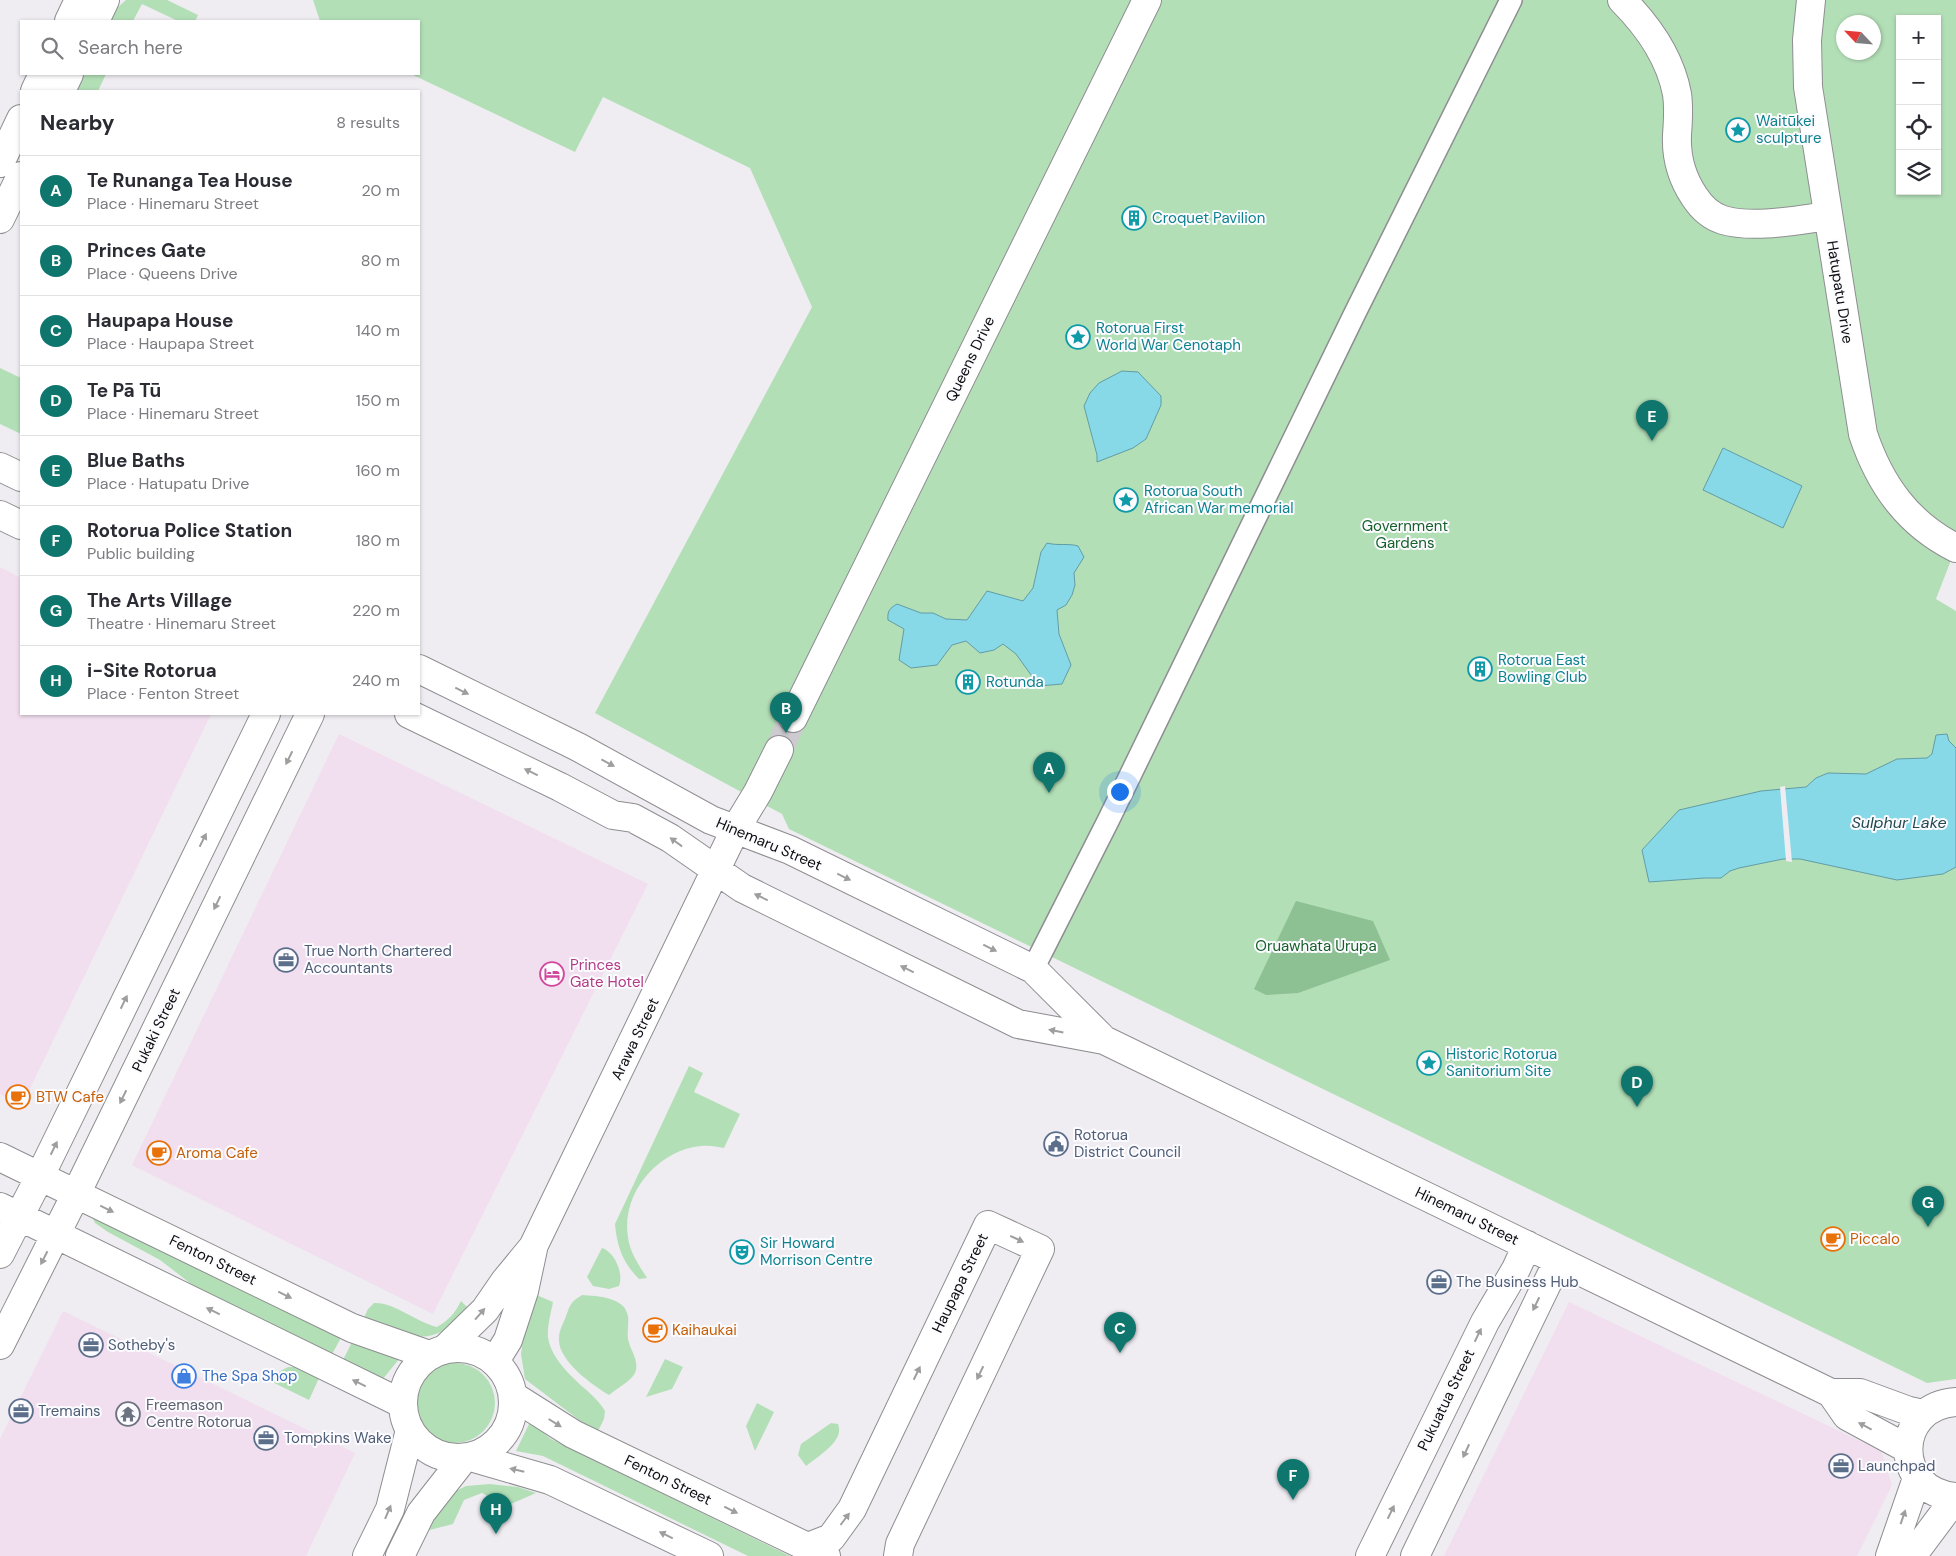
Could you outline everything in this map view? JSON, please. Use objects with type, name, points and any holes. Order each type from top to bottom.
[{"type":"street","points":[[69,20],[79,0]]},
{"type":"street","points":[[95,20],[105,0]]},
{"type":"street","name":"Queens Drive","points":[[793,718],[1148,0]]},
{"type":"street","points":[[1032,969],[1108,821],[1355,313],[1510,0]]},
{"type":"street","points":[[1622,0],[1650,31],[1663,53],[1671,74],[1677,94],[1677,137],[1681,170],[1700,205],[1710,214],[1721,219],[1740,223],[1781,222],[1828,216]]},
{"type":"street","name":"Hatupatu Drive","points":[[1811,0],[1808,19],[1806,65],[1863,434],[1876,468],[1894,496],[1915,521],[1931,534],[1956,548]]},
{"type":"street","points":[[35,90],[43,75]]},
{"type":"street","points":[[62,90],[69,75]]},
{"type":"street","points":[[0,163],[20,121]]},
{"type":"street","points":[[0,219],[20,178]]},
{"type":"street","points":[[0,467],[20,477]]},
{"type":"street","points":[[0,515],[20,525]]},
{"type":"street","name":"Hinemaru Street","points":[[420,669],[578,748],[711,820],[790,850],[1032,969],[1104,1040]]},
{"type":"street","points":[[0,1254],[10,1211],[40,1176],[266,715]]},
{"type":"street","name":"Pukaki Street","points":[[0,1345],[76,1194],[310,715]]},
{"type":"street","name":"Hinemaru Street","points":[[411,715],[613,814],[633,818],[670,838],[742,888],[1018,1024],[1104,1040],[1831,1393],[1860,1393],[1909,1411],[1923,1414]]},
{"type":"street","points":[[735,830],[758,792],[779,750]]},
{"type":"street","name":"Arawa Street","points":[[438,1352],[485,1310],[504,1281],[533,1247],[735,830]]},
{"type":"street","name":"Fenton Street","points":[[0,1157],[352,1328],[438,1352]]},
{"type":"street","points":[[10,1211],[56,1233],[406,1417],[424,1446],[442,1456],[467,1457],[550,1480],[709,1556]]},
{"type":"street","name":"Haupapa Street","points":[[817,1552],[852,1509],[988,1225],[1040,1250],[900,1544],[898,1556]]},
{"type":"street","name":"Pukuatua Street","points":[[1370,1556],[1485,1322],[1516,1269],[1527,1245]]},
{"type":"street","name":"Arawa Street","points":[[495,1361],[508,1340],[524,1292],[533,1247]]},
{"type":"street","points":[[1415,1556],[1558,1261]]},
{"type":"street","points":[[367,1556],[390,1509],[406,1417],[406,1385],[410,1377],[415,1368],[438,1352],[463,1347],[480,1351],[495,1361],[504,1371],[510,1383],[513,1396],[513,1412],[508,1427],[498,1440],[486,1450],[467,1457],[421,1513],[400,1556]]},
{"type":"street","name":"Hinemaru Street","points":[[1831,1393],[1847,1416],[1908,1448]]},
{"type":"street","name":"Fenton Street","points":[[513,1396],[573,1434],[817,1552]]},
{"type":"street","points":[[1956,1402],[1943,1403],[1923,1414],[1915,1424],[1908,1448],[1910,1464],[1917,1478],[1934,1492],[1956,1497]]},
{"type":"street","points":[[1890,1556],[1917,1478]]},
{"type":"street","points":[[1912,1556],[1956,1497]]},
{"type":"shaded area","points":[[0,567],[20,577],[20,715],[211,715],[22,1105],[0,1094]]},
{"type":"shaded area","points":[[339,734],[648,884],[433,1314],[132,1165]]},
{"type":"shaded area","points":[[1569,1302],[1881,1451],[1892,1485],[1857,1556],[1444,1556]]},
{"type":"shaded area","points":[[63,1311],[355,1453],[306,1556],[0,1556],[0,1439]]},
{"type":"green space","points":[[126,0],[167,0],[198,15],[196,20],[176,20],[142,4],[134,20],[111,20],[117,8]]},
{"type":"green space","name":"Government Gardens","points":[[313,0],[1956,0],[1956,547],[1936,599],[1956,611],[1956,1379],[1927,1383],[789,829],[782,814],[595,713],[812,307],[750,168],[603,97],[575,152],[413,75],[420,75],[420,20],[320,20]]},
{"type":"green space","points":[[84,75],[106,75],[98,90],[77,90]]},
{"type":"green space","points":[[0,368],[20,378],[20,434],[0,424]]},
{"type":"green space","name":"Oruawhata Urupa","points":[[1296,901],[1373,921],[1390,960],[1298,993],[1266,995],[1254,989]]},
{"type":"green space","points":[[689,1066],[703,1073],[694,1092],[740,1114],[724,1148],[701,1146],[685,1149],[670,1156],[646,1176],[637,1190],[630,1205],[627,1221],[631,1248],[635,1259],[647,1278],[639,1279],[625,1261],[617,1240],[615,1224]]},
{"type":"green space","points":[[90,1213],[342,1336],[331,1356],[199,1290],[160,1260],[95,1223]]},
{"type":"green space","points":[[602,1248],[611,1254],[617,1264],[620,1276],[619,1286],[609,1289],[593,1286],[587,1277]]},
{"type":"green space","points":[[534,1294],[553,1302],[548,1337],[557,1359],[605,1411],[604,1419],[598,1431],[583,1423],[525,1379],[521,1354],[525,1323]]},
{"type":"green space","points":[[582,1295],[602,1297],[616,1301],[626,1310],[628,1316],[628,1339],[636,1360],[636,1369],[630,1379],[609,1395],[585,1378],[569,1363],[560,1346],[560,1333],[569,1308]]},
{"type":"green space","points":[[461,1301],[467,1307],[455,1323],[438,1333],[427,1336],[406,1335],[363,1320],[368,1309],[374,1303],[397,1309],[437,1327],[451,1316]]},
{"type":"green space","points":[[353,1340],[400,1358],[382,1380],[342,1362]]},
{"type":"green space","points":[[665,1359],[683,1367],[672,1389],[646,1397]]},
{"type":"green space","points":[[447,1363],[463,1363],[484,1374],[495,1395],[495,1411],[484,1432],[463,1443],[447,1443],[433,1437],[421,1425],[415,1411],[415,1395],[421,1381],[433,1369]]},
{"type":"green space","points":[[288,1367],[301,1367],[320,1376],[309,1400],[266,1379]]},
{"type":"green space","points":[[757,1403],[774,1412],[755,1451],[746,1426]]},
{"type":"green space","points":[[530,1422],[551,1439],[790,1556],[748,1556],[543,1456],[516,1451]]},
{"type":"green space","points":[[831,1423],[838,1424],[838,1436],[829,1448],[806,1466],[798,1455],[801,1444]]},
{"type":"green space","points":[[490,1484],[518,1487],[536,1493],[506,1506],[482,1493],[464,1500],[453,1524],[426,1531],[450,1494],[466,1486]]},
{"type":"water","points":[[1122,371],[1138,372],[1161,396],[1161,405],[1146,439],[1133,448],[1097,462],[1097,455],[1084,406],[1090,393],[1099,383]]},
{"type":"water","points":[[1723,448],[1802,486],[1783,528],[1703,490]]},
{"type":"water","points":[[1047,543],[1078,546],[1084,557],[1074,573],[1075,585],[1072,595],[1066,605],[1057,610],[1059,634],[1071,665],[1062,684],[1039,686],[1016,654],[1003,644],[994,650],[980,653],[966,641],[952,645],[937,665],[911,668],[899,660],[904,629],[888,620],[892,607],[897,604],[921,613],[933,613],[946,619],[967,620],[987,591],[1023,601],[1033,588],[1041,552]]},
{"type":"water","name":"Sulphur Lake","points":[[1947,734],[1949,741],[1956,748],[1956,867],[1943,874],[1897,880],[1800,859],[1783,859],[1739,868],[1730,871],[1721,878],[1649,882],[1642,850],[1679,810],[1761,791],[1806,787],[1816,778],[1828,773],[1866,774],[1897,759],[1927,758],[1932,754],[1936,735]]},
{"type":"pier","points":[[1785,786],[1792,862],[1786,861],[1780,787]]},
{"type":"tunnel","points":[[779,750],[793,718]]},
{"type":"place","name":"Waitūkei sculpture","points":[[1738,130]]},
{"type":"place","name":"Croquet Pavilion","points":[[1134,218]]},
{"type":"place","name":"Rotorua First World War Cenotaph","points":[[1078,337]]},
{"type":"place","name":"Blue Baths","points":[[1652,441]]},
{"type":"place","name":"Rotorua South African War memorial","points":[[1126,500]]},
{"type":"place","name":"Rotorua East Bowling Club","points":[[1480,669]]},
{"type":"place","name":"Rotunda","points":[[968,682]]},
{"type":"place","name":"Princes Gate","points":[[786,733]]},
{"type":"place","name":"Te Runanga Tea House","points":[[1049,793]]},
{"type":"place","name":"True North Chartered Accountants","points":[[286,960]]},
{"type":"place","name":"Princes Gate Hotel","points":[[552,974]]},
{"type":"place","name":"Historic Rotorua Sanitorium Site","points":[[1429,1063]]},
{"type":"place","name":"BTW Cafe","points":[[18,1097]]},
{"type":"place","name":"Te Pā Tū","points":[[1637,1107]]},
{"type":"place","name":"Rotorua District Council","points":[[1056,1144]]},
{"type":"place","name":"Aroma Cafe","points":[[159,1153]]},
{"type":"place","name":"The Arts Village","points":[[1928,1227]]},
{"type":"place","name":"Piccalo","points":[[1833,1239]]},
{"type":"place","name":"Sir Howard Morrison Centre","points":[[742,1252]]},
{"type":"place","name":"The Business Hub","points":[[1439,1282]]},
{"type":"place","name":"Kaihaukai","points":[[655,1330]]},
{"type":"place","name":"Sotheby's","points":[[91,1345]]},
{"type":"place","name":"Haupapa House","points":[[1120,1353]]},
{"type":"place","name":"The Spa Shop","points":[[184,1376]]},
{"type":"place","name":"Tremains","points":[[21,1411]]},
{"type":"place","name":"Freemason Centre Rotorua","points":[[128,1414]]},
{"type":"place","name":"Tompkins Wake","points":[[266,1438]]},
{"type":"place","name":"Launchpad","points":[[1841,1466]]},
{"type":"place","name":"Rotorua Police Station","points":[[1293,1500]]},
{"type":"place","name":"i-Site Rotorua","points":[[496,1534]]}]
